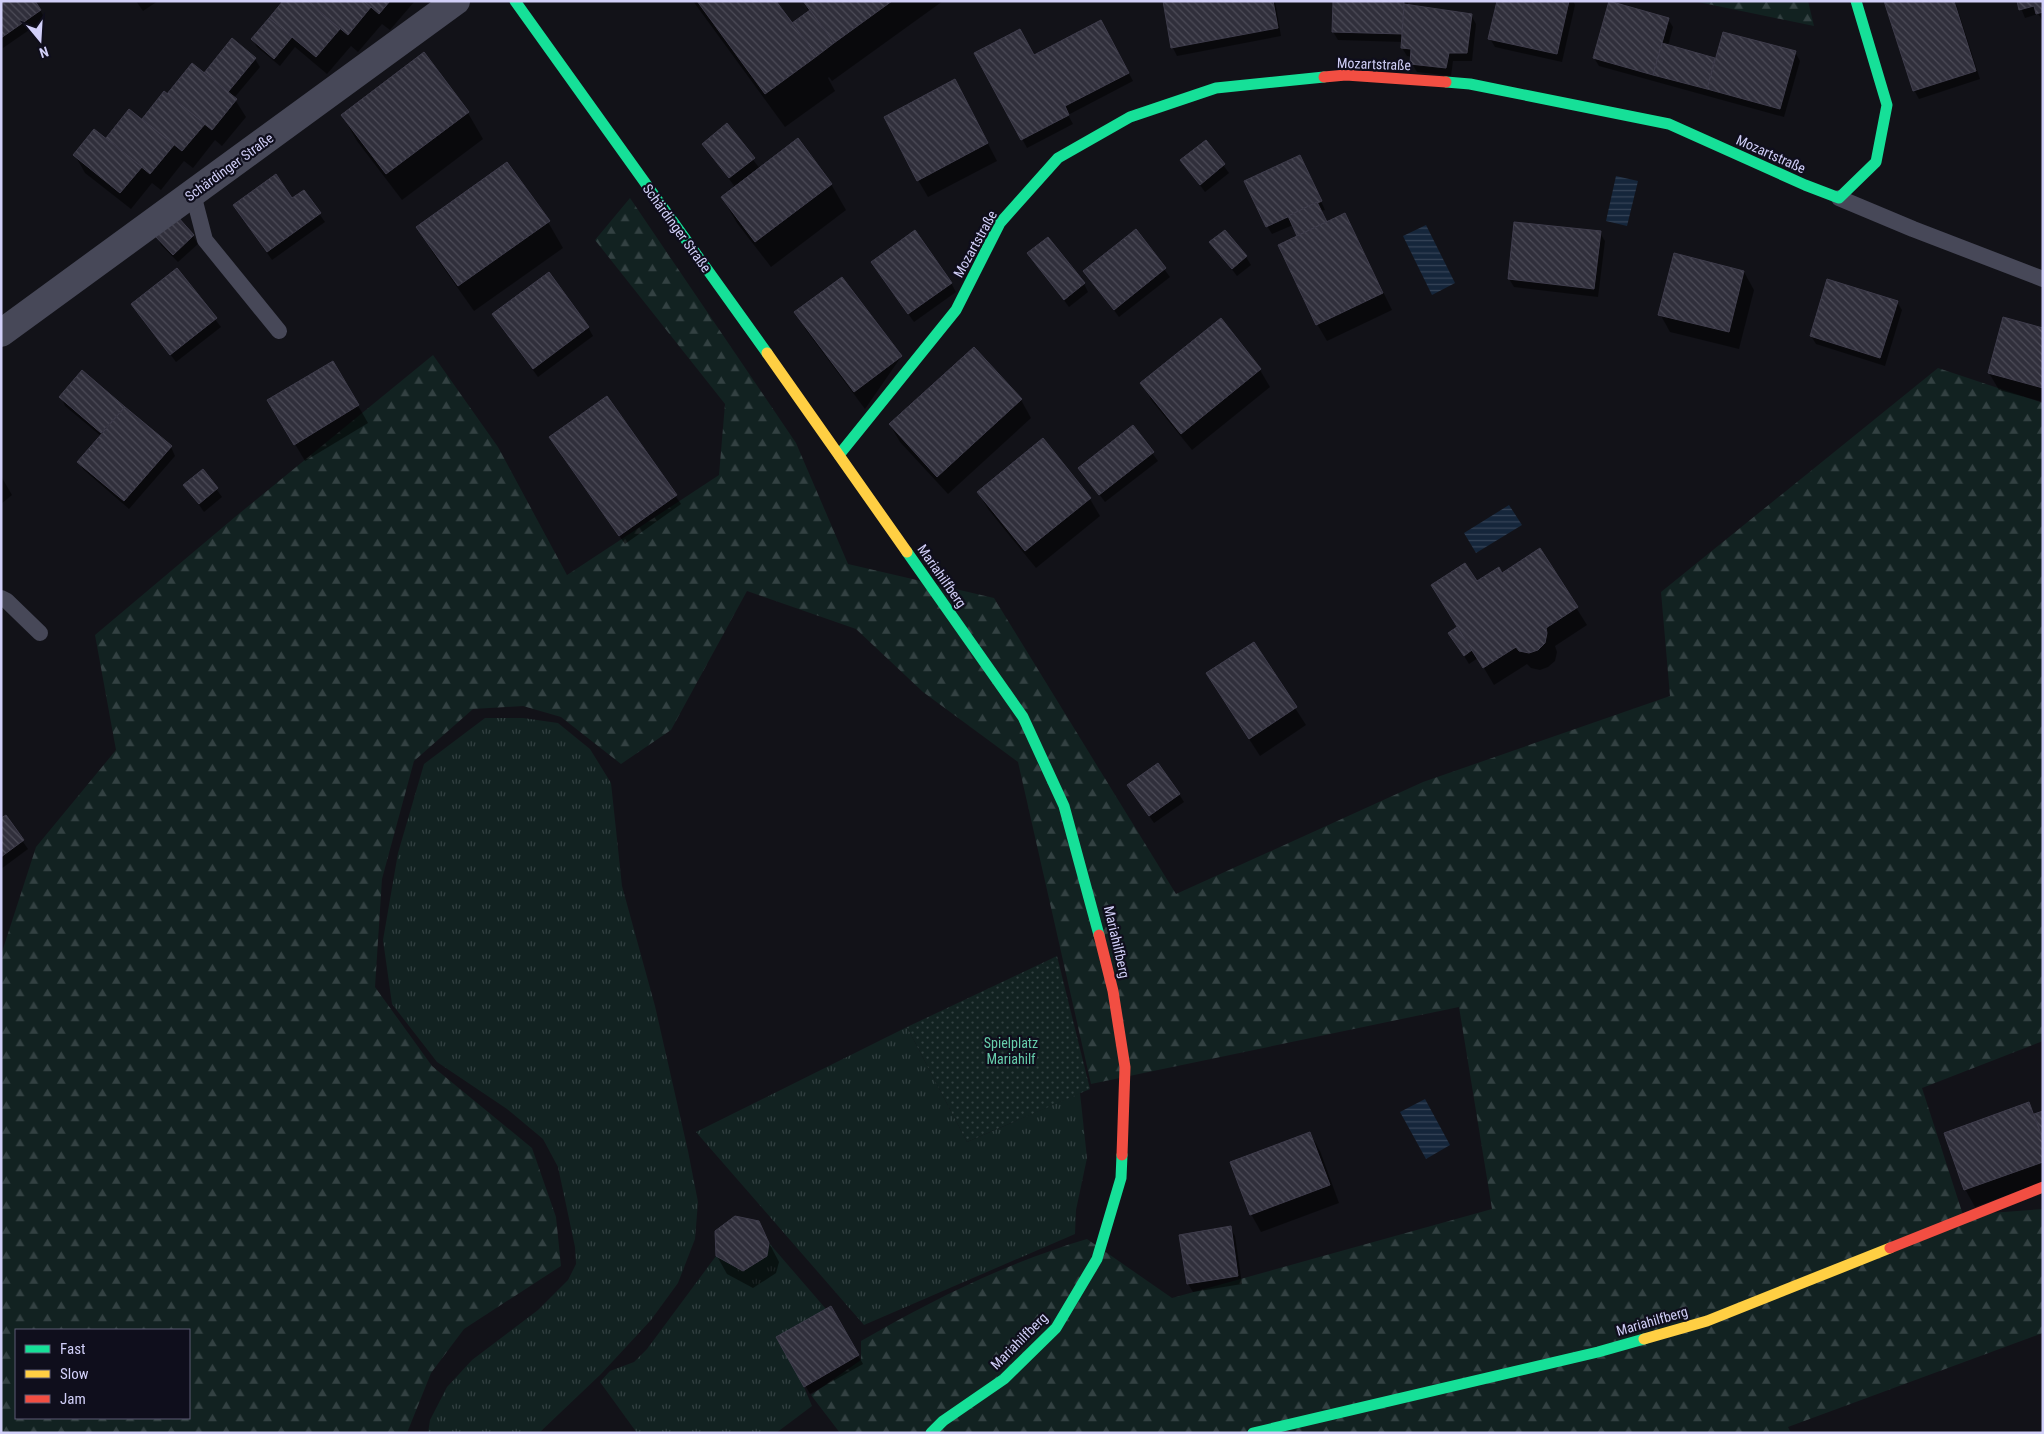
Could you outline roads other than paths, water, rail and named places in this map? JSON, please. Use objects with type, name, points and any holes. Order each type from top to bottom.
[{"type":"main road","name":"Schärdinger Straße","points":[[516,1],[839,455]]},
{"type":"main road","points":[[1839,198],[1876,162],[1886,105],[1856,1]]},
{"type":"main road","name":"Mozartstraße","points":[[839,455],[956,310],[1000,223],[1058,158],[1130,117],[1216,88],[1346,75],[1470,84],[1669,124],[1805,185],[1839,198]]},
{"type":"main road","name":"Mariahilfberg","points":[[839,455],[1023,717],[1064,806],[1087,883],[1113,991],[1125,1067],[1121,1178],[1098,1258],[1056,1328],[1004,1379],[943,1422],[931,1433]]},
{"type":"main road","name":"Mariahilfberg","points":[[1253,1433],[1598,1352],[1707,1321],[2043,1187]]},
{"type":"street","name":"Schärdinger Straße","points":[[1,333],[456,1]]},
{"type":"lane","points":[[193,194],[205,240],[279,331]]},
{"type":"lane","points":[[1839,198],[1913,229],[2043,279]]},
{"type":"lane","points":[[1,598],[7,601],[40,633]]},
{"type":"water","points":[[1616,176],[1638,181],[1627,226],[1606,221]]},
{"type":"water","points":[[1426,225],[1455,283],[1432,295],[1403,236]]},
{"type":"water","points":[[1509,505],[1522,525],[1476,553],[1464,533]]},
{"type":"water","points":[[1425,1099],[1450,1145],[1426,1159],[1400,1112]]},
{"type":"park label","name":"Spielplatz Mariahilf","points":[[1011,1052]]}]
